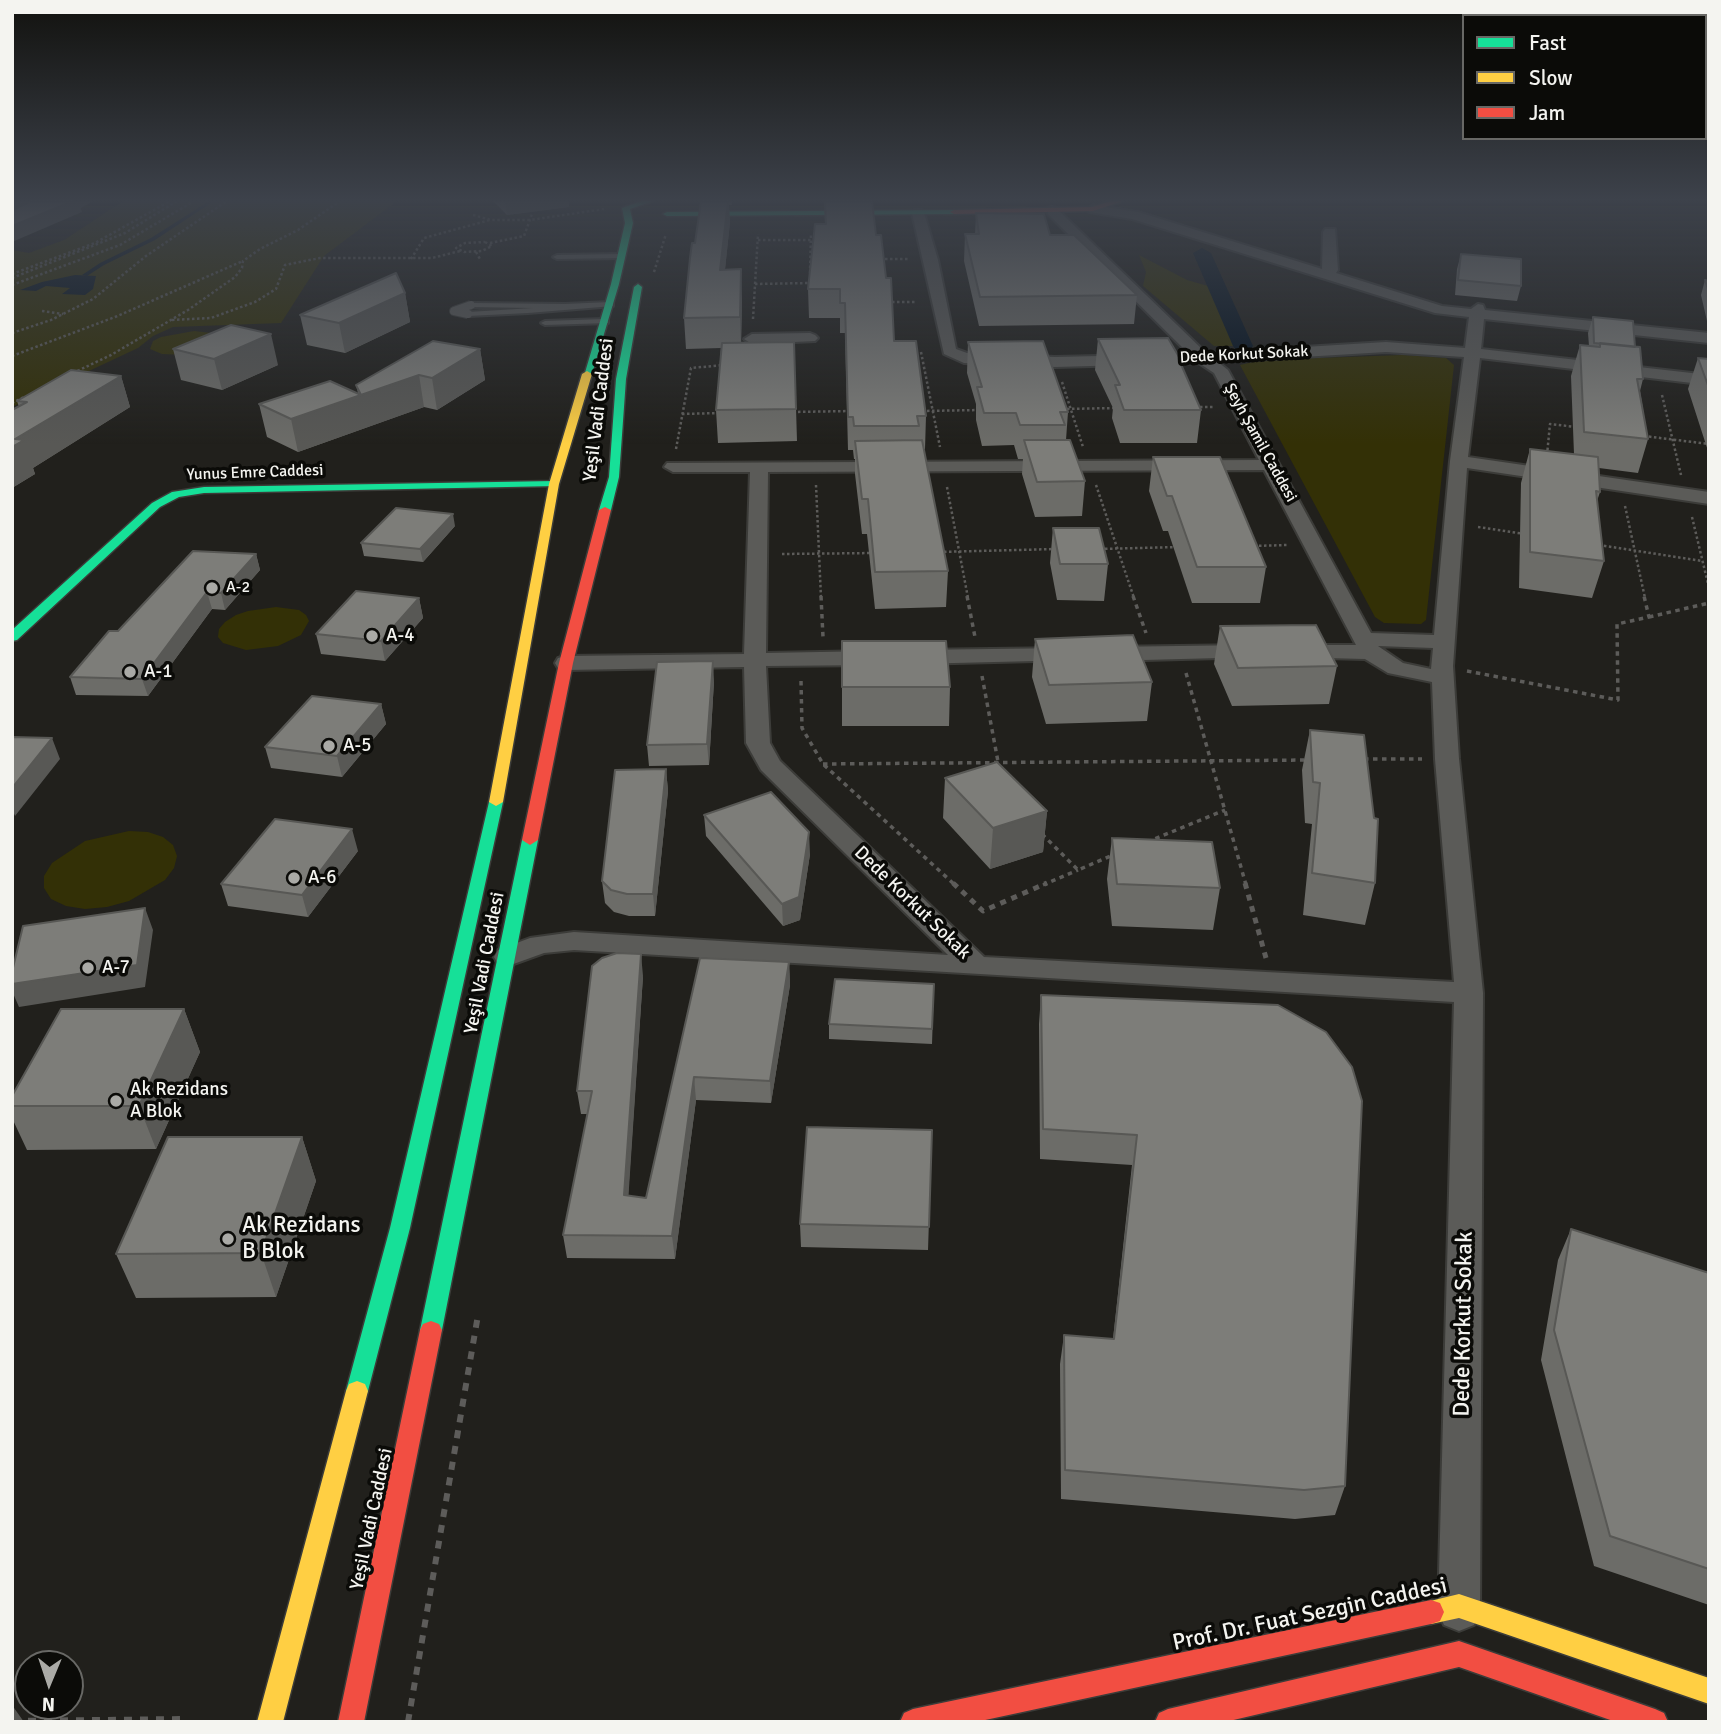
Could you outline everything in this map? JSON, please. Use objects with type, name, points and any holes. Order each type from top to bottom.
[{"type":"main road","name":"Yeşil Vadi Caddesi","points":[[270,1722],[403,1214],[489,836],[558,487],[615,282]]},
{"type":"main road","name":"Yeşil Vadi Caddesi","points":[[351,1722],[566,663],[610,478],[621,379],[644,282]]},
{"type":"main road","points":[[558,487],[574,471]]},
{"type":"main road","points":[[593,495],[610,478]]},
{"type":"main road","name":"Yunus Emre Caddesi","points":[[12,637],[149,511],[165,498],[176,494],[204,490],[558,487]]},
{"type":"main road","name":"Prof. Dr. Fuat Sezgin Caddesi","points":[[913,1722],[1459,1606],[1709,1691]]},
{"type":"main road","points":[[1168,1722],[1459,1654],[1655,1722]]},
{"type":"street","name":"Dede Korkut Sokak","points":[[935,282],[949,351],[964,358],[1055,362],[1202,358],[1386,347],[1473,353],[1709,380]]},
{"type":"street","name":"Şeyh Şamil Caddesi","points":[[1124,282],[1202,358],[1220,370],[1367,645]]},
{"type":"street","points":[[1356,282],[1440,310],[1478,311],[1709,332]]},
{"type":"street","points":[[1478,311],[1709,338]]},
{"type":"street","points":[[1473,353],[1478,311]]},
{"type":"street","points":[[752,339],[810,338]]},
{"type":"street","name":"Dede Korkut Sokak","points":[[1459,1654],[1469,993],[1447,759],[1443,641],[1459,461],[1473,353]]},
{"type":"street","points":[[1459,461],[1709,498]]},
{"type":"street","points":[[673,467],[1272,465]]},
{"type":"street","name":"Dede Korkut Sokak","points":[[759,467],[755,660],[758,743],[770,765],[976,966],[1469,993]]},
{"type":"street","points":[[566,663],[1180,653],[1443,641]]},
{"type":"street","points":[[1367,645],[1396,668],[1443,672]]},
{"type":"street","points":[[519,903],[529,919],[543,930],[574,941]]},
{"type":"street","points":[[508,957],[540,944],[574,941],[976,966]]},
{"type":"lane","points":[[469,310],[610,304]]},
{"type":"lane","points":[[530,308],[563,306]]},
{"type":"lane","points":[[545,323],[606,321]]},
{"type":"path","points":[[12,333],[64,314],[93,299],[114,282]]},
{"type":"path","points":[[12,356],[195,282]]},
{"type":"path","points":[[74,373],[171,320],[228,282]]},
{"type":"path","points":[[171,320],[211,318],[255,303],[276,289],[279,282]]},
{"type":"path","points":[[673,467],[691,368],[751,362],[755,284],[810,283],[810,338]]},
{"type":"path","points":[[888,302],[939,302]]},
{"type":"path","points":[[42,311],[64,314]]},
{"type":"path","points":[[1055,362],[1153,653]]},
{"type":"path","points":[[12,403],[24,397]]},
{"type":"path","points":[[1188,407],[1240,407]]},
{"type":"path","points":[[1057,409],[1122,408]]},
{"type":"path","points":[[919,411],[988,410]]},
{"type":"path","points":[[786,412],[852,411]]},
{"type":"path","points":[[682,414],[721,413]]},
{"type":"path","points":[[1546,474],[1550,424],[1577,427]]},
{"type":"path","points":[[1632,434],[1709,444]]},
{"type":"path","points":[[815,467],[824,659]]},
{"type":"path","points":[[1621,485],[1650,617]]},
{"type":"path","points":[[1453,523],[1531,535]]},
{"type":"path","points":[[1250,546],[1315,544]]},
{"type":"path","points":[[1596,545],[1702,561]]},
{"type":"path","points":[[1092,549],[1184,547]]},
{"type":"path","points":[[934,552],[1065,549]]},
{"type":"path","points":[[756,555],[883,553]]},
{"type":"path","points":[[1443,672],[1618,700],[1617,624],[1709,603]]},
{"type":"path","points":[[1180,653],[1272,982]]},
{"type":"path","points":[[800,659],[802,728],[823,764],[983,911],[1078,870]]},
{"type":"path","points":[[1350,760],[1447,759]]},
{"type":"path","points":[[823,764],[1323,760]]},
{"type":"path","points":[[408,1722],[479,1310]]},
{"type":"path","points":[[12,1721],[187,1719]]},
{"type":"shaded area","points":[[12,282],[307,282],[281,323],[173,327],[153,336],[138,348],[12,407]]},
{"type":"shaded area","points":[[1144,282],[1194,282],[1208,286],[1234,346],[1214,346],[1143,286]]},
{"type":"shaded area","points":[[194,331],[212,333],[184,355],[162,354],[150,349],[153,341],[161,337]]},
{"type":"shaded area","points":[[1403,355],[1446,358],[1454,365],[1426,620],[1421,624],[1384,623],[1375,617],[1240,365],[1262,360]]},
{"type":"shaded area","points":[[276,607],[299,610],[306,615],[309,621],[301,635],[278,646],[246,650],[223,643],[218,637],[219,629],[236,615]]},
{"type":"shaded area","points":[[129,831],[148,832],[163,837],[173,845],[177,856],[174,868],[165,880],[129,901],[107,907],[85,909],[66,906],[51,899],[44,888],[44,876],[52,863],[85,841]]},
{"type":"water","points":[[42,282],[95,282],[93,289],[85,295],[62,294],[70,288],[46,286],[36,291],[20,290]]},
{"type":"building","points":[[376,282],[400,282],[405,293],[339,323],[300,315]]},
{"type":"building","points":[[688,282],[741,282],[740,317],[684,318]]},
{"type":"building","points":[[809,282],[891,282],[894,341],[916,341],[926,416],[917,416],[919,426],[854,426],[853,417],[848,417],[845,303],[840,303],[840,289],[808,289]]},
{"type":"building","points":[[976,282],[1123,282],[1137,295],[980,297]]},
{"type":"building","points":[[1478,282],[1521,282],[1521,286]]},
{"type":"building","points":[[1593,317],[1633,321],[1635,347],[1594,343]]},
{"type":"building","points":[[231,325],[271,334],[214,359],[173,349]]},
{"type":"building","points":[[1168,338],[1182,362],[1201,410],[1124,410],[1115,385],[1120,385],[1098,339]]},
{"type":"building","points":[[433,341],[480,349],[432,378],[419,375],[361,395],[356,385]]},
{"type":"building","points":[[1043,341],[1068,412],[1060,412],[1065,425],[1020,425],[1016,413],[984,413],[977,387],[982,387],[968,342]]},
{"type":"building","points":[[794,342],[796,409],[716,410],[722,343]]},
{"type":"building","points":[[1600,343],[1640,347],[1643,379],[1637,379],[1648,439],[1584,432],[1580,345],[1600,347]]},
{"type":"building","points":[[1698,358],[1709,359],[1709,388]]},
{"type":"building","points":[[71,370],[121,376],[15,439],[24,440],[12,447],[12,410],[27,402],[17,401]]},
{"type":"building","points":[[330,381],[361,395],[291,419],[259,404]]},
{"type":"building","points":[[922,440],[948,571],[875,572],[868,499],[862,499],[855,441]]},
{"type":"building","points":[[1024,440],[1070,440],[1085,481],[1037,482]]},
{"type":"building","points":[[1530,449],[1598,457],[1600,492],[1596,491],[1604,561],[1530,552]]},
{"type":"building","points":[[1153,457],[1220,457],[1266,567],[1197,567],[1172,496],[1167,496]]},
{"type":"building","points":[[396,508],[453,514],[420,549],[361,543]]},
{"type":"building","points":[[1053,528],[1099,528],[1108,564],[1060,564]]},
{"type":"building","points":[[193,551],[256,554],[221,593],[207,592],[142,679],[70,677],[109,631],[118,631]]},
{"type":"building","points":[[356,591],[419,598],[381,641],[316,634]]},
{"type":"building","points":[[1316,625],[1337,666],[1238,668],[1220,626]]},
{"type":"building","points":[[1133,635],[1152,682],[1049,685],[1035,639]]},
{"type":"building","points":[[842,641],[946,641],[950,687],[842,687]]},
{"type":"building","points":[[713,661],[707,744],[647,745],[657,662]]},
{"type":"building","points":[[312,696],[381,704],[337,756],[265,747]]},
{"type":"building","points":[[1310,730],[1364,735],[1374,818],[1378,819],[1375,883],[1312,873],[1320,783],[1313,782]]},
{"type":"building","points":[[12,737],[52,738],[12,788]]},
{"type":"building","points":[[997,762],[1047,811],[993,828],[945,778]]},
{"type":"building","points":[[666,769],[653,894],[627,894],[611,890],[602,881],[615,770]]},
{"type":"building","points":[[771,792],[809,832],[799,897],[782,904],[704,815]]},
{"type":"building","points":[[275,819],[352,829],[302,895],[221,884]]},
{"type":"building","points":[[1112,838],[1212,842],[1220,888],[1117,884]]},
{"type":"building","points":[[145,908],[137,965],[12,984],[12,972],[23,926]]},
{"type":"building","points":[[617,953],[641,954],[624,1195],[646,1198],[700,958],[789,962],[770,1081],[694,1077],[672,1236],[563,1235],[592,1091],[577,1091],[592,966],[602,958]]},
{"type":"building","points":[[835,979],[934,984],[932,1029],[829,1024]]},
{"type":"building","points":[[1041,995],[1278,1005],[1326,1032],[1352,1067],[1362,1101],[1345,1486],[1304,1490],[1065,1470],[1064,1335],[1114,1339],[1137,1135],[1043,1129]]},
{"type":"building","points":[[61,1009],[184,1009],[139,1106],[12,1106],[12,1096]]},
{"type":"building","points":[[807,1127],[932,1130],[929,1227],[800,1224]]},
{"type":"building","points":[[168,1137],[302,1137],[261,1253],[116,1254]]},
{"type":"building","points":[[1571,1229],[1709,1273],[1709,1569],[1610,1536],[1554,1330]]},
{"type":"waterway","points":[[1215,282],[1243,346]]},
{"type":"traffic: fast","points":[[587,374],[615,282]]},
{"type":"traffic: fast","points":[[605,510],[614,477],[621,379],[638,287]]},
{"type":"traffic: fast","points":[[12,637],[156,505],[176,494],[204,490],[554,484]]},
{"type":"traffic: fast","points":[[357,1391],[400,1228],[496,802]]},
{"type":"traffic: fast","points":[[431,1330],[530,840]]},
{"type":"traffic: slow","points":[[496,802],[554,484],[587,374]]},
{"type":"traffic: slow","points":[[270,1722],[357,1391]]},
{"type":"traffic: slow","points":[[1431,1612],[1459,1606],[1709,1691]]},
{"type":"traffic: jam","points":[[530,840],[566,663],[605,510]]},
{"type":"traffic: jam","points":[[351,1722],[431,1330]]},
{"type":"traffic: jam","points":[[913,1722],[1431,1612]]},
{"type":"traffic: jam","points":[[1168,1722],[1459,1654],[1655,1722]]},
{"type":"place","name":"A-2","points":[[212,588]]},
{"type":"place","name":"A-4","points":[[372,636]]},
{"type":"place","name":"A-1","points":[[130,672]]},
{"type":"place","name":"A-5","points":[[329,746]]},
{"type":"place","name":"A-6","points":[[294,878]]},
{"type":"place","name":"A-7","points":[[88,968]]},
{"type":"place","name":"Ak Rezidans A Blok","points":[[116,1101]]},
{"type":"place","name":"Ak Rezidans B Blok","points":[[228,1239]]}]
